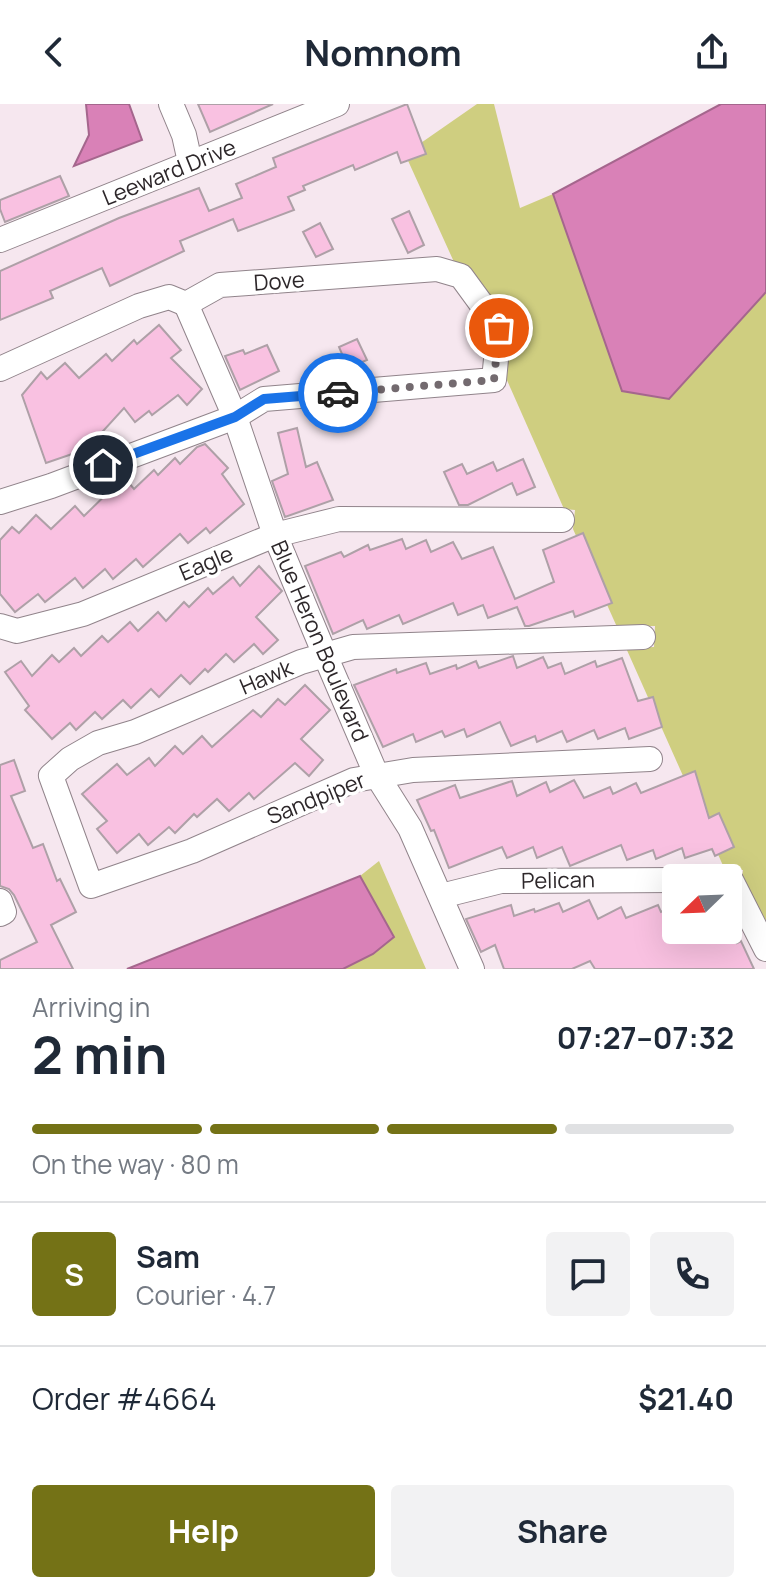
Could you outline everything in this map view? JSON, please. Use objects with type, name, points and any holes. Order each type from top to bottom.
[{"type":"street","points":[[171,104],[184,135],[190,162]]},
{"type":"street","name":"Leeward Drive","points":[[0,240],[337,104]]},
{"type":"street","name":"Dove","points":[[0,369],[139,306],[169,297],[186,304],[220,285],[437,269],[461,276],[499,328],[494,380],[264,399],[235,417]]},
{"type":"street","name":"Blue Heron Boulevard","points":[[186,304],[235,417],[275,535],[376,774],[410,828],[472,969]]},
{"type":"street","points":[[0,502],[235,417]]},
{"type":"street","name":"Eagle","points":[[0,626],[17,631],[83,614],[275,535],[339,519],[562,520]]},
{"type":"street","name":"Hawk","points":[[91,886],[51,776],[70,759],[98,743],[135,732],[301,662],[353,647],[643,637]]},
{"type":"street","name":"Sandpiper","points":[[91,886],[192,851],[354,780],[376,774],[650,759]]},
{"type":"street","name":"Pelican","points":[[441,896],[501,881],[662,880]]},
{"type":"street","points":[[742,904],[766,949]]},
{"type":"shaded area","points":[[86,104],[129,104],[142,140],[74,166],[89,135]]},
{"type":"shaded area","points":[[477,104],[494,104],[520,208],[553,194],[623,391],[669,399],[766,292],[766,921],[742,878],[742,864],[722,864],[626,648],[654,647],[655,626],[617,627],[573,529],[575,510],[564,509],[506,378],[509,321],[471,269],[454,262],[405,154]]},
{"type":"shaded area","points":[[721,104],[766,104],[766,292],[669,399],[622,391],[553,194]]},
{"type":"shaded area","points":[[379,861],[426,969],[344,969],[373,953],[360,876]]},
{"type":"shaded area","points":[[360,876],[394,937],[373,954],[343,969],[127,969]]},
{"type":"building","points":[[198,104],[273,104],[210,132]]},
{"type":"building","points":[[407,104],[426,154],[401,163],[397,152],[355,170],[353,165],[303,186],[305,190],[288,197],[294,210],[238,231],[233,219],[180,241],[184,251],[110,286],[102,268],[50,291],[53,298],[0,320],[0,271],[119,218],[199,188],[209,211],[242,198],[236,184],[276,167],[273,158]]},
{"type":"building","points":[[60,176],[69,196],[5,222],[0,200]]},
{"type":"building","points":[[409,211],[424,245],[408,253],[392,219]]},
{"type":"building","points":[[320,223],[333,249],[316,257],[303,232]]},
{"type":"building","points":[[159,325],[181,350],[171,358],[202,389],[187,405],[178,395],[152,415],[149,411],[135,422],[124,408],[93,442],[95,445],[80,455],[78,452],[46,463],[22,395],[41,372],[47,379],[65,363],[79,378],[106,354],[112,361],[134,340],[137,344]]},
{"type":"building","points":[[357,339],[367,360],[348,368],[339,347]]},
{"type":"building","points":[[267,345],[279,371],[240,390],[225,356],[243,350],[245,354]]},
{"type":"building","points":[[297,428],[306,467],[317,462],[333,500],[285,517],[272,481],[288,474],[278,433]]},
{"type":"building","points":[[205,444],[228,468],[222,474],[244,504],[210,533],[206,528],[188,543],[180,534],[143,567],[136,559],[113,579],[105,569],[83,588],[75,578],[45,602],[38,594],[15,612],[0,594],[0,540],[12,527],[19,533],[36,515],[51,529],[75,506],[84,516],[124,477],[134,489],[154,470],[158,475],[175,458],[180,464],[197,447]]},
{"type":"building","points":[[523,459],[535,487],[517,495],[512,483],[468,505],[459,505],[444,472],[462,464],[467,474],[493,462],[497,471]]},
{"type":"building","points":[[583,533],[612,603],[575,617],[573,611],[529,626],[525,626],[517,607],[488,618],[483,605],[458,615],[453,603],[403,624],[399,615],[367,629],[363,620],[333,634],[305,566],[341,552],[344,557],[368,545],[370,550],[402,539],[406,549],[426,540],[431,552],[453,542],[462,559],[493,547],[515,599],[554,582],[543,550]]},
{"type":"building","points":[[259,566],[282,591],[256,617],[278,640],[263,654],[254,644],[234,662],[226,654],[190,684],[181,675],[159,697],[151,689],[131,708],[123,700],[102,719],[95,712],[76,730],[70,723],[52,739],[25,710],[29,706],[5,672],[21,661],[32,676],[52,655],[59,662],[74,648],[81,656],[102,636],[108,642],[130,622],[138,631],[158,612],[166,621],[184,602],[189,607],[208,588],[213,594],[233,577],[240,586]]},
{"type":"building","points":[[513,656],[517,668],[543,657],[548,668],[561,663],[565,674],[595,661],[597,667],[622,658],[638,701],[653,697],[662,727],[629,739],[625,728],[598,739],[594,730],[567,742],[562,731],[537,742],[535,736],[511,746],[500,722],[467,737],[464,729],[445,737],[442,731],[416,742],[413,734],[383,747],[354,685],[396,669],[397,673],[426,663],[430,674],[456,665],[457,669],[476,661],[479,668]]},
{"type":"building","points":[[305,685],[330,710],[301,739],[323,760],[309,776],[295,763],[254,799],[249,793],[229,811],[217,799],[197,817],[194,814],[175,833],[169,827],[148,845],[139,834],[117,853],[97,829],[107,821],[82,794],[117,764],[127,775],[149,758],[155,766],[175,746],[183,754],[202,736],[212,747],[253,710],[261,717],[278,699],[285,705]]},
{"type":"building","points":[[14,760],[25,791],[11,796],[33,848],[43,844],[57,881],[60,879],[76,912],[51,925],[73,969],[0,969],[0,960],[37,942],[14,895],[0,886],[0,765]]},
{"type":"building","points":[[695,771],[709,818],[719,813],[734,847],[715,856],[712,849],[685,858],[682,848],[656,859],[653,850],[627,860],[621,845],[570,866],[562,847],[537,858],[533,847],[507,858],[502,847],[449,868],[434,830],[431,831],[417,800],[455,785],[460,798],[512,781],[517,796],[546,782],[550,792],[574,780],[584,798],[610,787],[613,794],[636,783],[641,793]]},
{"type":"building","points":[[589,900],[598,919],[621,907],[626,918],[658,905],[662,912],[662,944],[742,943],[754,969],[595,969],[590,961],[572,969],[504,969],[495,945],[481,952],[466,919],[511,905],[514,916],[559,903],[563,912]]},
{"type":"way so far","points":[[338,393],[494,380],[499,328]]},
{"type":"route","points":[[103,465],[235,417],[264,399],[338,393]]}]
